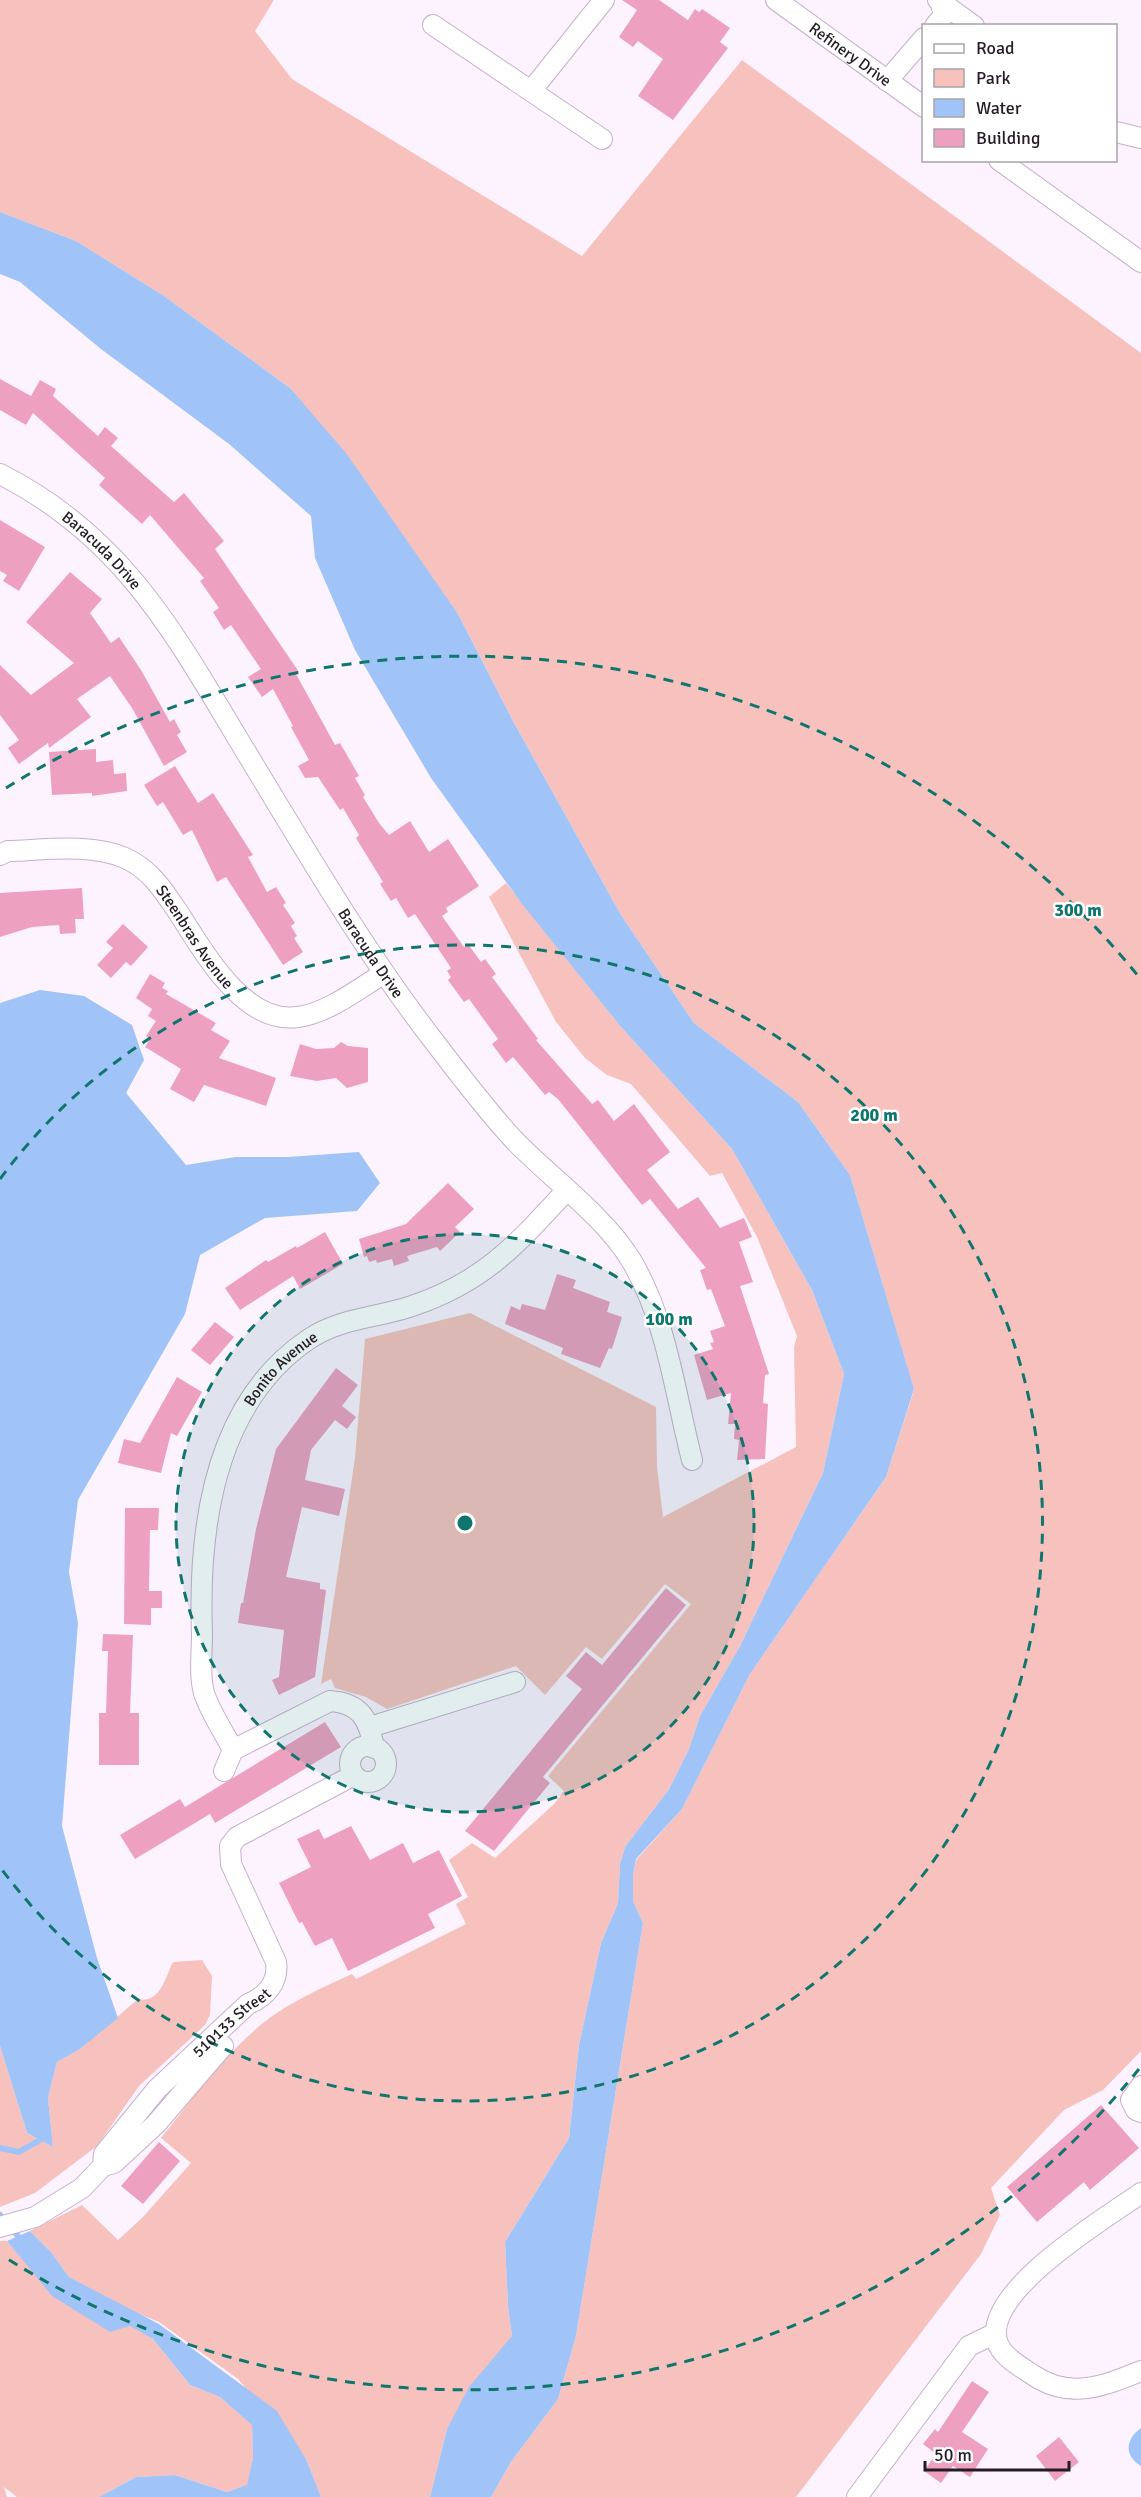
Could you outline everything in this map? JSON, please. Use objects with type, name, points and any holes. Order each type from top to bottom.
[{"type":"street","points":[[531,91],[604,0]]},
{"type":"street","name":"Refinery Drive","points":[[776,0],[922,106]]},
{"type":"street","points":[[937,24],[944,15],[941,1]]},
{"type":"street","points":[[941,1],[971,24]]},
{"type":"street","points":[[433,25],[602,139]]},
{"type":"street","points":[[887,81],[922,40]]},
{"type":"street","points":[[1117,132],[1141,138]]},
{"type":"street","points":[[1002,162],[1141,262]]},
{"type":"street","name":"Baracuda Drive","points":[[0,474],[23,486],[60,511],[99,542],[132,576],[176,637],[383,974],[513,1138],[619,1244],[642,1280],[663,1340],[692,1460]]},
{"type":"street","name":"Steenbras Avenue","points":[[3,847],[104,852],[125,858],[144,869],[158,882],[216,970],[244,999],[271,1014],[297,1018],[320,1011],[383,974]]},
{"type":"street","name":"Bonito Avenue","points":[[233,1750],[204,1692],[201,1567],[208,1509],[226,1450],[249,1404],[270,1374],[288,1354],[311,1337],[338,1324],[411,1307],[468,1282],[494,1265],[518,1243],[566,1191]]},
{"type":"street","points":[[370,1727],[515,1682]]},
{"type":"street","points":[[224,1771],[233,1750],[330,1701],[352,1707],[367,1718],[374,1748]]},
{"type":"street","points":[[374,1748],[380,1751],[386,1762],[383,1775],[372,1782],[359,1779],[354,1775],[351,1768],[354,1754],[359,1749],[374,1748]]},
{"type":"street","points":[[260,1999],[274,1983],[278,1972],[276,1962],[231,1864],[230,1846],[242,1835],[354,1775]]},
{"type":"street","name":"510133 Street","points":[[103,2166],[104,2154],[149,2097],[248,2004],[260,1999]]},
{"type":"street","name":"510133 Street","points":[[0,2227],[35,2217],[82,2188],[103,2166],[114,2163],[166,2113],[203,2066],[258,2009],[260,1999]]},
{"type":"street","points":[[1141,2086],[1131,2100],[1136,2110],[1141,2112]]},
{"type":"street","points":[[1141,2193],[1044,2261],[1022,2283],[998,2321],[996,2333],[998,2344],[1014,2362],[1042,2381],[1065,2389],[1088,2390],[1141,2371]]},
{"type":"street","points":[[857,2497],[969,2346],[996,2333]]},
{"type":"green space","points":[[0,0],[274,0],[255,31],[292,79],[582,256],[742,60],[1141,353],[1141,2051],[1103,2090],[1064,2110],[991,2188],[1000,2215],[981,2254],[796,2497],[491,2497],[511,2462],[558,2399],[576,2336],[643,1923],[633,1901],[633,1875],[636,1860],[682,1809],[750,1674],[886,1477],[914,1390],[850,1175],[798,1102],[694,1023],[621,915],[513,721],[458,614],[290,388],[164,296],[76,241],[0,212]]},
{"type":"green space","points":[[506,883],[621,1027],[732,1149],[812,1290],[844,1374],[823,1473],[740,1646],[700,1716],[689,1749],[669,1789],[625,1847],[620,1864],[618,1903],[601,1943],[579,2045],[569,2138],[505,2242],[508,2307],[512,2336],[447,2429],[430,2497],[321,2497],[307,2461],[238,2379],[159,2322],[132,2311],[69,2277],[51,2252],[30,2231],[82,2205],[118,2240],[142,2218],[191,2163],[161,2138],[209,2078],[248,2036],[273,2015],[306,1996],[352,1974],[356,1979],[466,1924],[456,1904],[468,1897],[449,1860],[472,1843],[495,1858],[554,1804],[564,1791],[548,1776],[691,1604],[665,1584],[602,1659],[586,1647],[545,1695],[516,1666],[387,1709],[366,1697],[335,1688],[331,1679],[321,1684],[355,1458],[365,1339],[470,1313],[656,1407],[657,1467],[663,1517],[796,1447],[794,1347],[797,1336],[757,1237],[722,1173],[710,1176],[631,1084],[607,1075],[585,1058],[556,1022],[489,897]]},
{"type":"green space","points":[[202,1960],[212,1976],[210,2015],[205,2025],[139,2086],[97,2146],[35,2193],[0,2207],[0,2046],[27,2133],[53,2147],[48,2098],[57,2062],[80,2049],[138,1999],[145,2000],[157,1994],[173,1962]]},
{"type":"green space","points":[[0,2241],[7,2241],[27,2264],[153,2339],[190,2385],[220,2397],[252,2424],[253,2458],[248,2485],[227,2492],[175,2475],[136,2477],[99,2497],[17,2497],[4,2487],[7,2497],[0,2497]]},
{"type":"water","points":[[0,212],[76,241],[164,296],[290,388],[346,453],[458,614],[513,721],[621,915],[694,1023],[798,1102],[850,1175],[914,1389],[886,1477],[750,1674],[682,1809],[636,1859],[633,1875],[633,1901],[643,1923],[576,2336],[558,2399],[511,2462],[491,2497],[430,2497],[447,2429],[469,2387],[512,2336],[508,2307],[505,2242],[569,2138],[579,2045],[601,1943],[618,1903],[620,1864],[625,1847],[669,1789],[689,1749],[700,1716],[740,1646],[823,1473],[844,1374],[812,1290],[732,1149],[621,1027],[522,904],[431,778],[355,650],[315,558],[311,516],[229,444],[101,349],[20,282],[0,274]]},
{"type":"water","points":[[40,990],[84,996],[132,1025],[144,1060],[126,1093],[186,1165],[235,1157],[288,1157],[359,1152],[380,1183],[357,1211],[265,1218],[200,1255],[185,1314],[78,1500],[69,1572],[78,1623],[62,1826],[97,1958],[118,2018],[80,2049],[57,2062],[48,2098],[53,2147],[27,2133],[0,2046],[0,1003]]},
{"type":"water","points":[[30,2231],[51,2252],[69,2277],[159,2324],[277,2411],[307,2461],[321,2497],[99,2497],[136,2477],[175,2475],[227,2492],[247,2485],[253,2458],[252,2425],[220,2397],[190,2385],[153,2339],[130,2326],[110,2332],[52,2296],[7,2241]]},
{"type":"water","points":[[1141,2428],[1141,2466],[1135,2462],[1129,2452],[1129,2442]]},
{"type":"building","points":[[622,0],[659,0],[688,20],[695,9],[699,12],[702,9],[730,28],[720,42],[728,48],[673,120],[638,96],[663,59],[638,41],[633,47],[619,37],[637,10]]},
{"type":"building","points":[[0,379],[31,396],[40,380],[56,389],[53,396],[98,436],[105,427],[118,438],[111,446],[174,502],[184,493],[224,541],[215,549],[299,672],[296,674],[335,745],[340,743],[359,776],[355,778],[365,795],[363,797],[379,823],[389,835],[410,821],[429,852],[448,839],[479,886],[446,908],[448,912],[442,916],[464,947],[468,944],[481,962],[485,959],[496,974],[492,977],[538,1039],[536,1040],[592,1104],[598,1100],[614,1121],[634,1104],[670,1152],[647,1170],[678,1209],[698,1197],[720,1228],[744,1218],[752,1237],[739,1242],[753,1282],[740,1286],[769,1374],[765,1375],[763,1403],[768,1404],[765,1459],[737,1460],[739,1440],[734,1439],[735,1424],[728,1424],[731,1393],[707,1400],[694,1355],[713,1349],[710,1343],[714,1342],[710,1331],[725,1326],[711,1289],[707,1290],[700,1270],[706,1268],[650,1199],[642,1205],[558,1099],[549,1092],[545,1095],[513,1057],[506,1063],[492,1044],[498,1039],[469,999],[464,1002],[448,980],[451,977],[447,971],[451,968],[415,914],[408,918],[396,898],[391,901],[380,884],[383,882],[356,838],[359,835],[343,808],[340,810],[318,777],[305,778],[298,766],[309,760],[291,727],[293,726],[273,689],[262,697],[248,677],[261,669],[231,625],[224,630],[213,612],[219,608],[200,581],[204,578],[150,515],[142,524],[99,485],[105,478],[33,413],[26,425],[0,410]]},
{"type":"building","points":[[0,520],[45,547],[19,591],[3,581],[7,575],[0,571]]},
{"type":"building","points":[[70,572],[102,599],[90,613],[111,643],[119,637],[141,670],[170,722],[174,719],[181,732],[177,735],[187,752],[164,766],[132,708],[110,676],[77,699],[91,717],[49,748],[48,743],[19,764],[8,748],[19,740],[0,715],[0,665],[31,695],[74,663],[26,622]]},
{"type":"building","points":[[96,749],[96,762],[113,760],[114,774],[126,773],[127,791],[92,796],[92,793],[52,795],[49,752]]},
{"type":"building","points":[[175,766],[198,803],[213,793],[253,855],[248,857],[267,892],[276,887],[286,903],[283,905],[295,923],[291,926],[297,936],[294,938],[303,952],[283,965],[226,877],[217,882],[192,830],[183,835],[163,802],[157,806],[144,785]]},
{"type":"building","points":[[82,888],[84,919],[75,919],[76,933],[60,934],[59,925],[32,927],[0,937],[0,893]]},
{"type":"building","points":[[123,924],[148,947],[131,966],[126,962],[111,978],[97,965],[113,948],[106,942]]},
{"type":"building","points":[[150,974],[165,983],[162,988],[168,991],[166,994],[216,1023],[211,1030],[230,1041],[219,1058],[276,1078],[266,1106],[204,1085],[194,1102],[170,1089],[181,1069],[145,1047],[150,1039],[146,1036],[156,1021],[148,1016],[152,1009],[136,998]]},
{"type":"building","points":[[341,1042],[348,1046],[368,1048],[368,1082],[347,1088],[336,1078],[317,1081],[290,1076],[300,1044],[316,1049],[334,1048]]},
{"type":"building","points":[[448,1183],[474,1209],[455,1227],[460,1232],[440,1251],[437,1247],[407,1256],[409,1261],[394,1266],[392,1259],[377,1263],[376,1260],[369,1262],[367,1256],[364,1257],[359,1239],[406,1224]]},
{"type":"building","points":[[325,1232],[343,1264],[300,1289],[293,1276],[240,1310],[225,1288],[266,1260],[268,1262]]},
{"type":"building","points":[[557,1274],[576,1280],[573,1288],[610,1302],[607,1312],[622,1317],[612,1349],[609,1348],[600,1368],[561,1354],[563,1348],[505,1324],[511,1306],[520,1310],[522,1304],[545,1310]]},
{"type":"building","points":[[215,1322],[234,1337],[210,1365],[191,1350]]},
{"type":"building","points":[[336,1368],[358,1385],[342,1406],[356,1417],[347,1429],[335,1420],[311,1450],[305,1480],[345,1489],[339,1516],[302,1507],[286,1577],[320,1583],[320,1589],[326,1590],[315,1677],[279,1695],[272,1680],[279,1677],[284,1630],[238,1623],[241,1603],[243,1603],[256,1529],[276,1449]]},
{"type":"building","points":[[177,1377],[202,1392],[177,1436],[171,1433],[161,1473],[118,1463],[124,1439],[140,1443]]},
{"type":"building","points":[[125,1508],[159,1508],[158,1530],[150,1530],[149,1591],[162,1591],[162,1608],[151,1608],[151,1625],[124,1624]]},
{"type":"building","points":[[666,1588],[686,1605],[543,1777],[550,1783],[494,1851],[465,1831],[582,1689],[566,1676],[586,1652],[602,1665]]},
{"type":"building","points":[[103,1634],[133,1635],[130,1713],[139,1713],[139,1765],[99,1765],[99,1713],[106,1713],[108,1651],[102,1651]]},
{"type":"building","points":[[325,1722],[341,1747],[215,1823],[210,1814],[135,1859],[120,1835],[180,1799],[185,1807]]},
{"type":"building","points":[[351,1826],[370,1860],[403,1843],[413,1863],[439,1850],[462,1896],[428,1914],[435,1928],[348,1971],[332,1938],[315,1946],[302,1922],[299,1923],[279,1883],[311,1867],[297,1839],[319,1829],[324,1839]]},
{"type":"building","points":[[1101,2105],[1139,2148],[1090,2190],[1084,2182],[1037,2222],[1007,2187]]},
{"type":"building","points":[[159,2142],[180,2161],[143,2204],[121,2186]]},
{"type":"building","points":[[972,2381],[989,2392],[962,2432],[988,2449],[970,2477],[953,2466],[941,2483],[924,2471],[936,2454],[923,2444],[935,2429],[938,2432]]},
{"type":"building","points":[[1059,2437],[1079,2462],[1055,2481],[1036,2456]]},
{"type":"waterway","points":[[0,2148],[19,2152],[40,2140]]},
{"type":"waterway","points":[[0,2215],[23,2242]]}]
